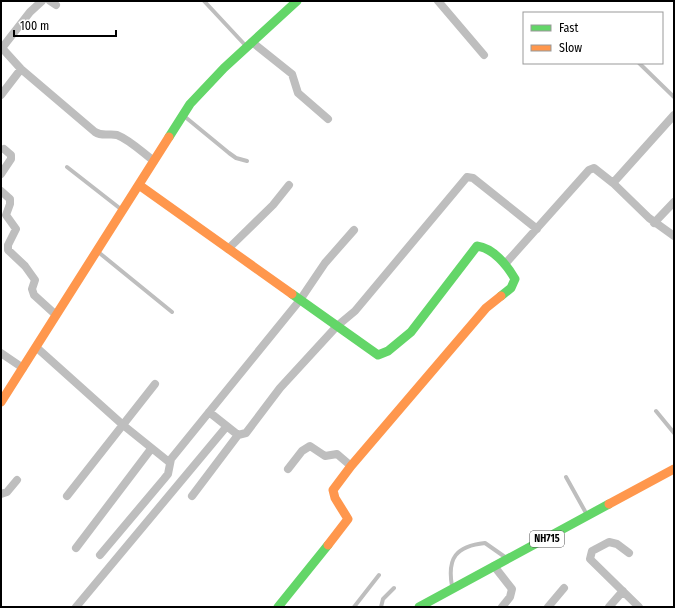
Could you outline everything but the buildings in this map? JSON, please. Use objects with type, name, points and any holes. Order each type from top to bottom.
[{"type":"main road","points":[[1,402],[183,114],[204,88],[297,1]]},
{"type":"main road","points":[[139,184],[373,353],[378,355],[386,354],[408,335],[477,246],[484,247],[506,264],[515,279],[511,288],[492,301],[351,466],[333,490],[333,494],[344,510],[348,519],[278,607]]},
{"type":"main road","name":"NH715","points":[[419,607],[674,469]]},
{"type":"street","points":[[42,1],[30,12],[2,48],[21,69],[95,132],[101,136],[112,134],[123,138],[154,161]]},
{"type":"street","points":[[438,1],[484,55]]},
{"type":"street","points":[[249,45],[292,74],[298,93],[328,119]]},
{"type":"street","points":[[1,95],[21,69]]},
{"type":"street","points":[[613,183],[674,115]]},
{"type":"street","points":[[1,174],[11,159],[11,155],[4,149]]},
{"type":"street","points":[[506,264],[589,170],[594,168],[613,183],[654,223],[674,236]]},
{"type":"street","points":[[192,496],[238,435],[246,433],[280,388],[337,326],[355,311],[467,177],[473,178],[537,229]]},
{"type":"street","points":[[228,249],[273,205],[289,186]]},
{"type":"street","points":[[1,191],[10,199],[10,204],[6,215],[16,229],[8,245],[8,250],[34,277],[32,289],[34,295],[56,315]]},
{"type":"street","points":[[654,223],[674,202]]},
{"type":"street","points":[[100,555],[168,474],[169,462],[300,300],[326,263],[354,230]]},
{"type":"street","points":[[36,347],[123,425],[169,462]]},
{"type":"street","points":[[1,352],[22,368]]},
{"type":"street","points":[[67,496],[155,384]]},
{"type":"street","points":[[209,412],[238,435]]},
{"type":"street","points":[[76,607],[227,426]]},
{"type":"street","points":[[288,469],[302,451],[310,446],[325,456],[337,454],[351,466]]},
{"type":"street","points":[[76,548],[152,449]]},
{"type":"street","points":[[1,494],[7,492],[17,480]]},
{"type":"street","points":[[629,552],[609,542],[592,551],[590,556],[592,561],[639,607]]},
{"type":"street","points":[[494,566],[512,589],[510,597],[502,607]]},
{"type":"street","points":[[548,607],[564,588]]},
{"type":"street","points":[[609,607],[623,591]]},
{"type":"lane","points":[[204,1],[249,45]]},
{"type":"lane","points":[[640,64],[674,97]]},
{"type":"lane","points":[[183,114],[228,153],[236,158],[247,161]]},
{"type":"lane","points":[[67,167],[122,210]]},
{"type":"lane","points":[[97,250],[172,312]]},
{"type":"lane","points":[[656,411],[674,432]]},
{"type":"lane","points":[[566,477],[587,516]]},
{"type":"lane","points":[[452,588],[450,574],[451,561],[457,554],[470,546],[485,543],[508,559]]},
{"type":"lane","points":[[354,607],[378,576]]},
{"type":"lane","points":[[381,607],[383,599],[394,588]]},
{"type":"traffic: fast","points":[[169,137],[190,104],[224,68],[297,1]]},
{"type":"traffic: fast","points":[[292,294],[378,355],[388,351],[411,332],[477,246],[489,250],[499,258],[515,279],[511,288],[501,296]]},
{"type":"traffic: fast","points":[[419,607],[609,504]]},
{"type":"traffic: fast","points":[[278,607],[328,545]]},
{"type":"traffic: slow","points":[[1,402],[169,137]]},
{"type":"traffic: slow","points":[[139,185],[292,294]]},
{"type":"traffic: slow","points":[[328,545],[348,519],[335,498],[333,490],[351,466],[486,308],[501,296]]},
{"type":"traffic: slow","points":[[609,504],[674,469]]}]
